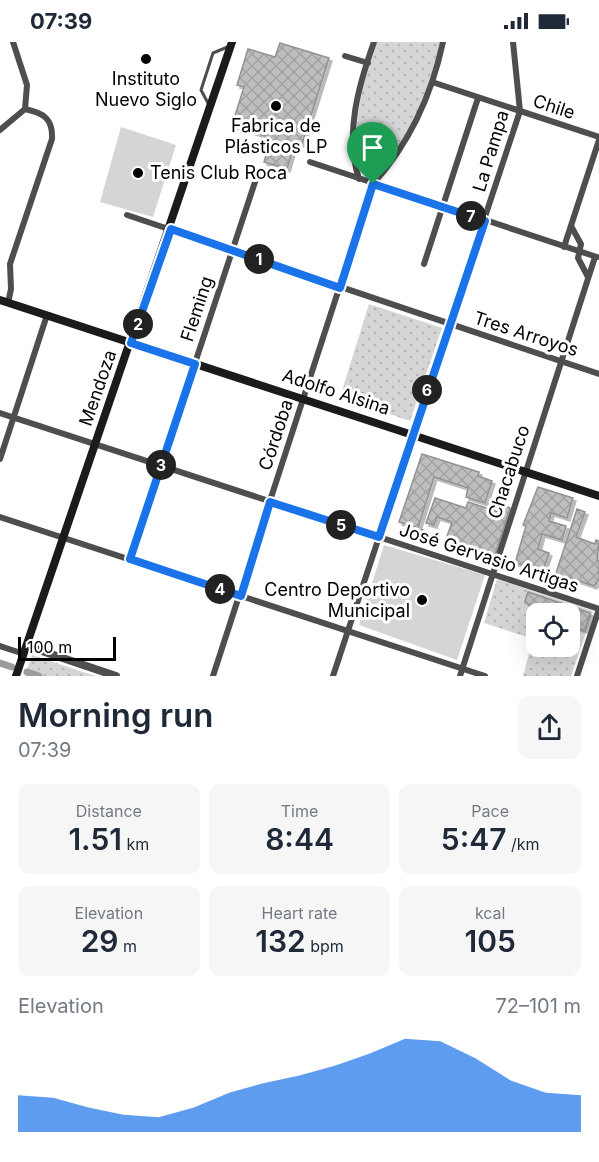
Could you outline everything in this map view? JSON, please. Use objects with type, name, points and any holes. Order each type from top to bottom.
[{"type":"main road","name":"Mendoza","points":[[16,676],[171,229],[232,44]]},
{"type":"main road","name":"Adolfo Alsina","points":[[4,302],[599,496]]},
{"type":"street","points":[[0,130],[25,109],[27,85],[13,42]]},
{"type":"street","points":[[359,179],[353,156],[353,132],[357,102],[374,42]]},
{"type":"street","name":"Córdoba","points":[[213,676],[241,596],[373,184],[402,147],[432,82],[444,42]]},
{"type":"street","name":"La Pampa","points":[[333,676],[520,111],[513,42]]},
{"type":"street","points":[[345,56],[368,63]]},
{"type":"street","name":"Chile","points":[[432,82],[599,138]]},
{"type":"street","points":[[424,264],[478,98]]},
{"type":"street","points":[[4,302],[11,288],[10,264],[52,139],[52,126],[47,118],[40,112],[25,109]]},
{"type":"street","points":[[564,247],[599,138]]},
{"type":"street","points":[[310,162],[597,257]]},
{"type":"street","name":"Fleming","points":[[130,559],[259,170]]},
{"type":"street","name":"Tres Arroyos","points":[[127,215],[599,374]]},
{"type":"street","points":[[571,226],[581,244],[578,258],[588,277]]},
{"type":"street","name":"Chacabuco","points":[[460,676],[560,361],[597,257]]},
{"type":"street","points":[[0,459],[47,315]]},
{"type":"street","name":"José Gervasio Artigas","points":[[0,413],[599,609]]},
{"type":"street","points":[[0,517],[485,676]]},
{"type":"street","points":[[577,676],[599,609]]},
{"type":"street","points":[[0,646],[25,650],[116,676]]},
{"type":"lane","points":[[211,107],[201,90],[213,53],[232,44]]},
{"type":"shaded area","points":[[376,42],[441,42],[433,78],[415,121],[389,163],[370,179],[358,167],[357,133],[360,103]]},
{"type":"shaded area","name":"Tenis Club Roca","points":[[121,127],[176,145],[153,217],[100,202]]},
{"type":"shaded area","points":[[369,304],[442,328],[410,421],[340,397]]},
{"type":"shaded area","name":"Centro Deportivo Municipal","points":[[384,545],[485,575],[457,660],[359,625]]},
{"type":"shaded area","points":[[497,579],[569,603],[526,603],[526,637],[484,623]]},
{"type":"shaded area","points":[[580,607],[593,611],[580,649]]},
{"type":"shaded area","points":[[32,655],[95,676],[25,676]]},
{"type":"shaded area","points":[[528,657],[577,657],[571,676],[523,676]]},
{"type":"building","name":"Fabrica de Plásticos LP","points":[[280,43],[329,58],[302,144],[295,142],[287,169],[264,162],[271,138],[232,125],[244,87],[237,85],[248,49],[275,57]]},
{"type":"building","points":[[422,454],[479,472],[478,476],[492,481],[485,503],[466,497],[468,488],[434,477],[418,528],[399,522]]},
{"type":"building","points":[[538,487],[573,498],[567,518],[551,513],[549,521],[566,526],[562,540],[542,534],[538,549],[549,553],[543,571],[515,563],[526,526],[523,525]]},
{"type":"building","points":[[435,498],[466,508],[468,502],[499,512],[502,505],[510,508],[495,555],[446,539],[452,522],[437,517],[434,525],[426,523]]},
{"type":"building","points":[[577,509],[585,512],[576,537],[595,544],[596,540],[599,541],[597,561],[599,561],[599,579],[594,586],[556,573]]},
{"type":"building","points":[[412,527],[423,530],[420,538],[409,535]]},
{"type":"building","points":[[528,592],[560,603],[527,603],[525,601]]},
{"type":"building","points":[[580,610],[590,613],[585,630],[580,629]]},
{"type":"waterway","points":[[0,663],[12,667]]},
{"type":"waterway","points":[[27,672],[39,676]]},
{"type":"place","name":"Instituto Nuevo Siglo","points":[[146,59]]},
{"type":"place","name":"Fabrica de Plásticos LP","points":[[276,106]]},
{"type":"place","name":"Tenis Club Roca","points":[[138,173]]},
{"type":"place","name":"Centro Deportivo Municipal","points":[[422,600]]},
{"type":"route","points":[[373,184],[485,221],[379,537],[270,502],[241,596],[130,559],[195,364],[131,343],[171,229],[340,288],[373,184]]}]
